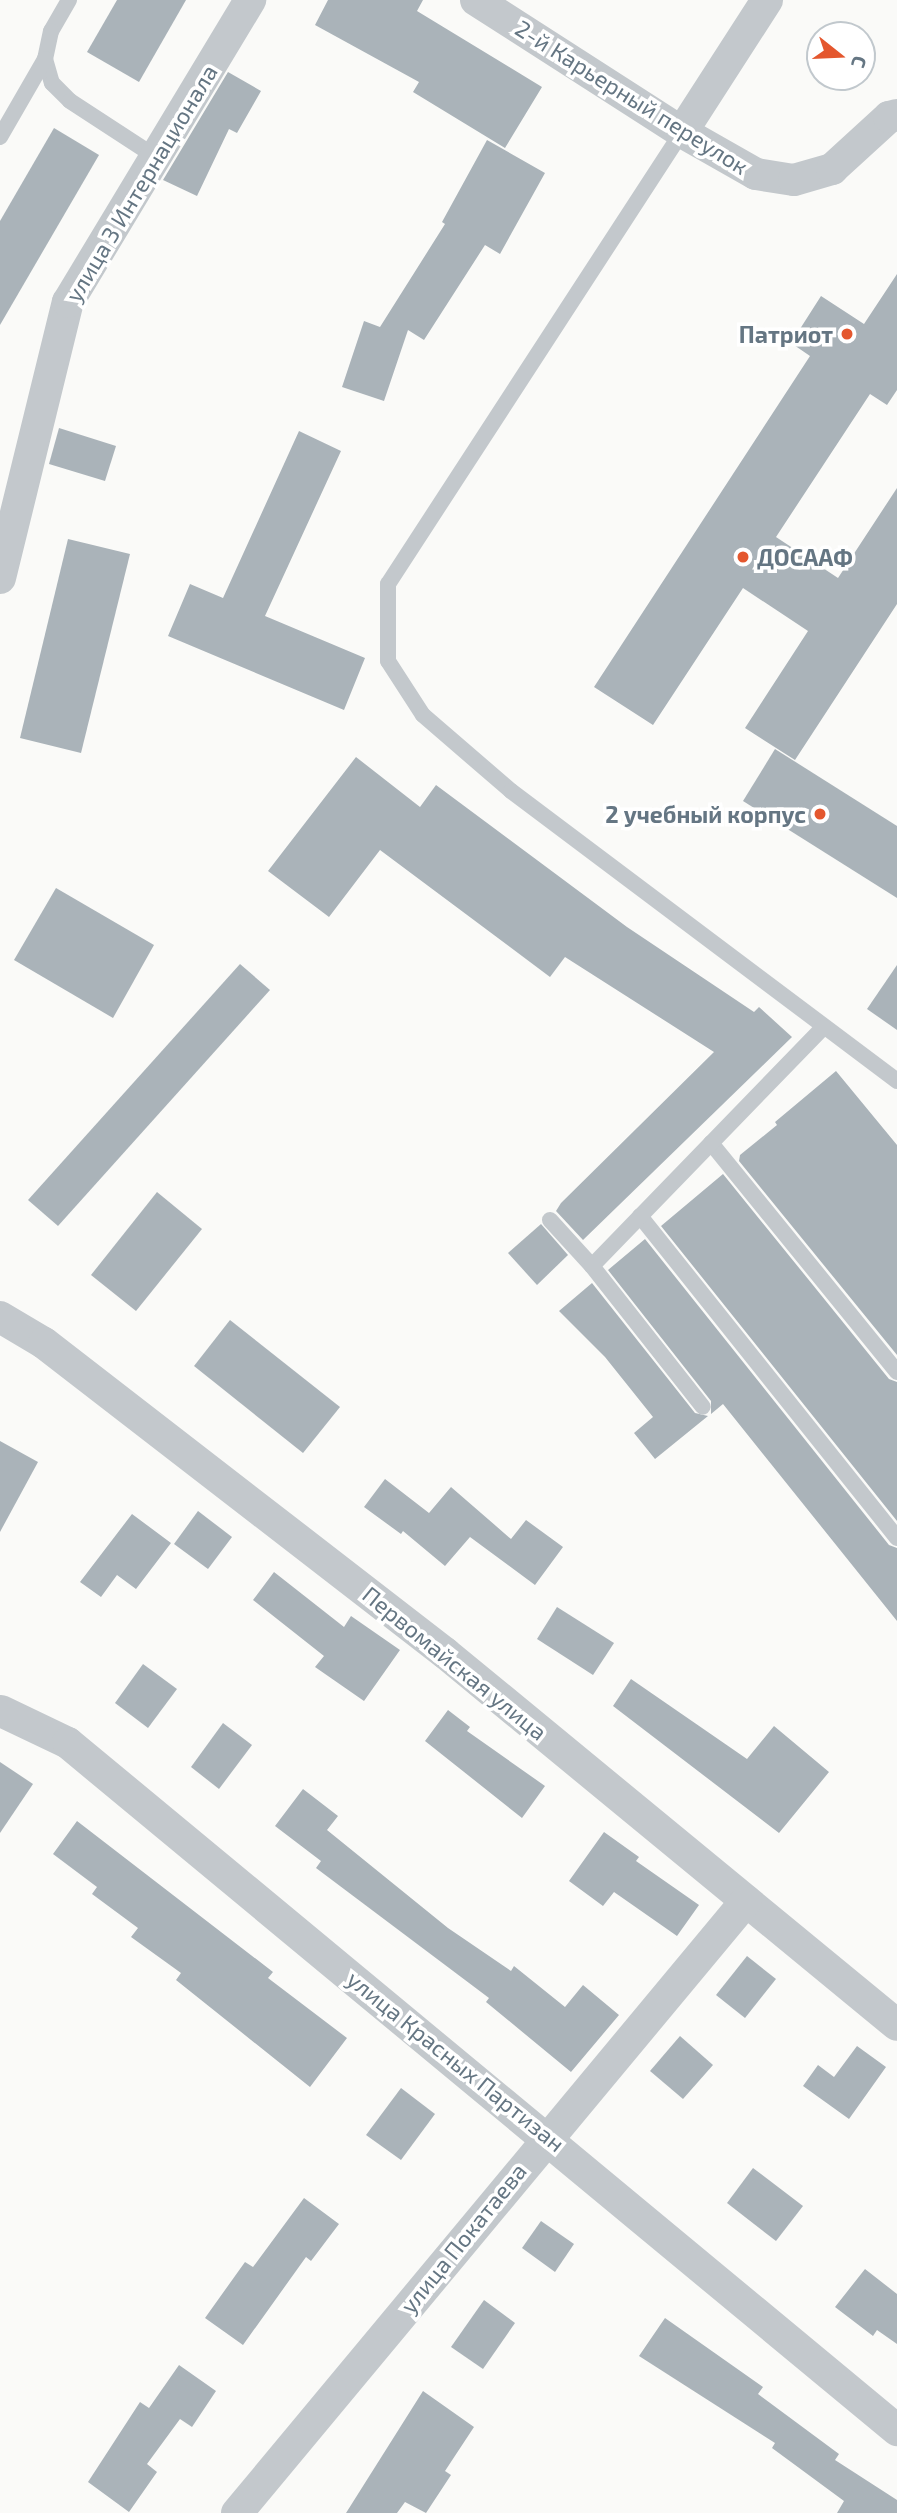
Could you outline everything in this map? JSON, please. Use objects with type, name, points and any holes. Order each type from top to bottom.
[{"type":"street","name":"улица 3 Интернационала","points":[[0,578],[68,302],[250,0]]},
{"type":"street","name":"2-й Карьерный переулок","points":[[476,0],[682,132],[756,174],[794,180],[832,169],[889,117],[897,115]]},
{"type":"street","points":[[682,132],[766,0]]},
{"type":"street","name":"Первомайская улица","points":[[0,1317],[44,1343],[445,1653],[897,2025]]},
{"type":"street","name":"улица Красных Партизан","points":[[1,1711],[68,1743],[547,2136],[897,2430]]},
{"type":"street","name":"улица Покатаева","points":[[237,2513],[547,2136],[746,1901]]},
{"type":"lane","points":[[0,137],[45,59],[51,30],[69,0]]},
{"type":"lane","points":[[45,59],[52,83],[70,101],[156,157]]},
{"type":"lane","points":[[682,132],[388,584],[388,662],[423,715],[510,790],[823,1028],[897,1081]]},
{"type":"lane","points":[[592,1266],[823,1028]]},
{"type":"lane","points":[[711,1143],[897,1372]]},
{"type":"lane","points":[[640,1216],[897,1538]]},
{"type":"lane","points":[[550,1220],[592,1266],[704,1408]]},
{"type":"building","points":[[117,0],[186,0],[139,82],[87,52]]},
{"type":"building","points":[[328,0],[423,0],[417,11],[542,87],[505,148],[413,92],[419,82],[315,25]]},
{"type":"building","points":[[228,72],[261,91],[237,133],[229,129],[197,196],[163,180]]},
{"type":"building","points":[[54,128],[99,155],[0,325],[0,221]]},
{"type":"building","points":[[487,140],[545,173],[500,254],[485,245],[424,340],[408,330],[384,401],[342,387],[364,321],[380,327],[445,224],[442,222]]},
{"type":"building","name":"ДОСААФ","points":[[897,274],[897,390],[887,405],[870,394],[776,537],[838,578],[897,488],[897,604],[795,760],[745,728],[808,631],[743,588],[653,725],[594,687],[810,356],[791,343],[821,296],[864,324]]},
{"type":"building","points":[[59,428],[116,446],[105,481],[49,464]]},
{"type":"building","points":[[299,431],[341,451],[265,616],[365,658],[344,710],[168,636],[190,584],[223,598]]},
{"type":"building","points":[[68,539],[130,554],[81,753],[20,738]]},
{"type":"building","name":"2 учебный корпус","points":[[775,749],[897,826],[897,898],[743,801]]},
{"type":"building","points":[[356,757],[420,807],[436,785],[627,927],[754,1012],[759,1007],[792,1037],[583,1240],[556,1211],[561,1203],[714,1052],[565,957],[550,977],[380,850],[329,917],[268,871]]},
{"type":"building","points":[[56,888],[154,945],[113,1018],[14,960]]},
{"type":"building","points":[[240,964],[270,990],[58,1226],[28,1200]]},
{"type":"building","points":[[897,965],[897,1030],[867,1009]]},
{"type":"building","points":[[836,1071],[897,1145],[897,1355],[739,1161],[740,1155],[777,1125],[775,1122]]},
{"type":"building","points":[[723,1174],[889,1379],[897,1382],[897,1521],[661,1226]]},
{"type":"building","points":[[157,1192],[202,1229],[136,1311],[91,1275]]},
{"type":"building","points":[[541,1224],[568,1255],[537,1285],[508,1253]]},
{"type":"building","points":[[645,1239],[889,1545],[897,1548],[897,1621],[723,1404],[711,1414],[711,1401],[608,1270]]},
{"type":"building","points":[[592,1283],[695,1413],[708,1416],[655,1459],[634,1433],[653,1417],[605,1357],[559,1311]]},
{"type":"building","points":[[230,1320],[340,1407],[303,1453],[194,1366]]},
{"type":"building","points":[[0,1441],[38,1462],[0,1532]]},
{"type":"building","points":[[385,1479],[429,1513],[451,1487],[511,1539],[526,1520],[563,1547],[535,1585],[470,1537],[445,1566],[403,1531],[401,1534],[364,1507]]},
{"type":"building","points":[[198,1511],[232,1537],[208,1569],[174,1544]]},
{"type":"building","points":[[132,1514],[171,1543],[136,1589],[117,1575],[101,1597],[80,1582]]},
{"type":"building","points":[[274,1572],[344,1627],[351,1616],[400,1650],[364,1701],[315,1667],[324,1656],[253,1600]]},
{"type":"building","points":[[557,1607],[614,1643],[593,1675],[537,1639]]},
{"type":"building","points":[[143,1664],[177,1689],[148,1728],[115,1703]]},
{"type":"building","points":[[631,1679],[747,1759],[774,1726],[829,1772],[779,1833],[613,1706]]},
{"type":"building","points":[[448,1710],[470,1727],[467,1731],[545,1786],[522,1818],[425,1741]]},
{"type":"building","points":[[223,1723],[252,1745],[219,1789],[191,1767]]},
{"type":"building","points":[[0,1762],[33,1784],[0,1833]]},
{"type":"building","points":[[303,1789],[338,1816],[327,1830],[448,1928],[511,1971],[514,1966],[565,2007],[583,1985],[619,2015],[571,2072],[486,2002],[489,1998],[316,1868],[321,1861],[275,1826]]},
{"type":"building","points":[[77,1821],[273,1972],[268,1978],[347,2038],[310,2087],[176,1980],[181,1973],[131,1937],[138,1928],[92,1894],[97,1887],[53,1854]]},
{"type":"building","points":[[604,1832],[639,1857],[636,1861],[699,1905],[677,1936],[614,1892],[603,1906],[569,1881]]},
{"type":"building","points":[[747,1956],[776,1979],[745,2018],[716,1995]]},
{"type":"building","points":[[680,2036],[713,2065],[683,2099],[650,2071]]},
{"type":"building","points":[[857,2046],[886,2067],[849,2119],[803,2086],[818,2065],[834,2077]]},
{"type":"building","points":[[401,2088],[435,2114],[401,2160],[366,2135]]},
{"type":"building","points":[[753,2168],[803,2206],[776,2241],[727,2203]]},
{"type":"building","points":[[304,2198],[339,2224],[311,2261],[306,2257],[243,2345],[205,2318],[245,2262],[253,2267]]},
{"type":"building","points":[[541,2221],[574,2244],[555,2272],[522,2248]]},
{"type":"building","points":[[865,2269],[897,2294],[897,2344],[877,2330],[873,2336],[835,2307]]},
{"type":"building","points":[[484,2300],[515,2323],[483,2369],[451,2347]]},
{"type":"building","points":[[665,2318],[763,2387],[758,2394],[839,2454],[835,2460],[897,2500],[897,2513],[837,2513],[844,2501],[772,2448],[775,2443],[639,2356]]},
{"type":"building","points":[[179,2365],[216,2391],[192,2427],[180,2419],[147,2464],[157,2472],[129,2512],[88,2482],[140,2402],[149,2408]]},
{"type":"building","points":[[423,2391],[474,2427],[445,2471],[451,2475],[426,2513],[405,2502],[397,2513],[346,2513]]},
{"type":"place","name":"Патриот","points":[[847,334]]},
{"type":"place","name":"ДОСААФ","points":[[743,557]]},
{"type":"place","name":"2 учебный корпус","points":[[820,814]]}]
